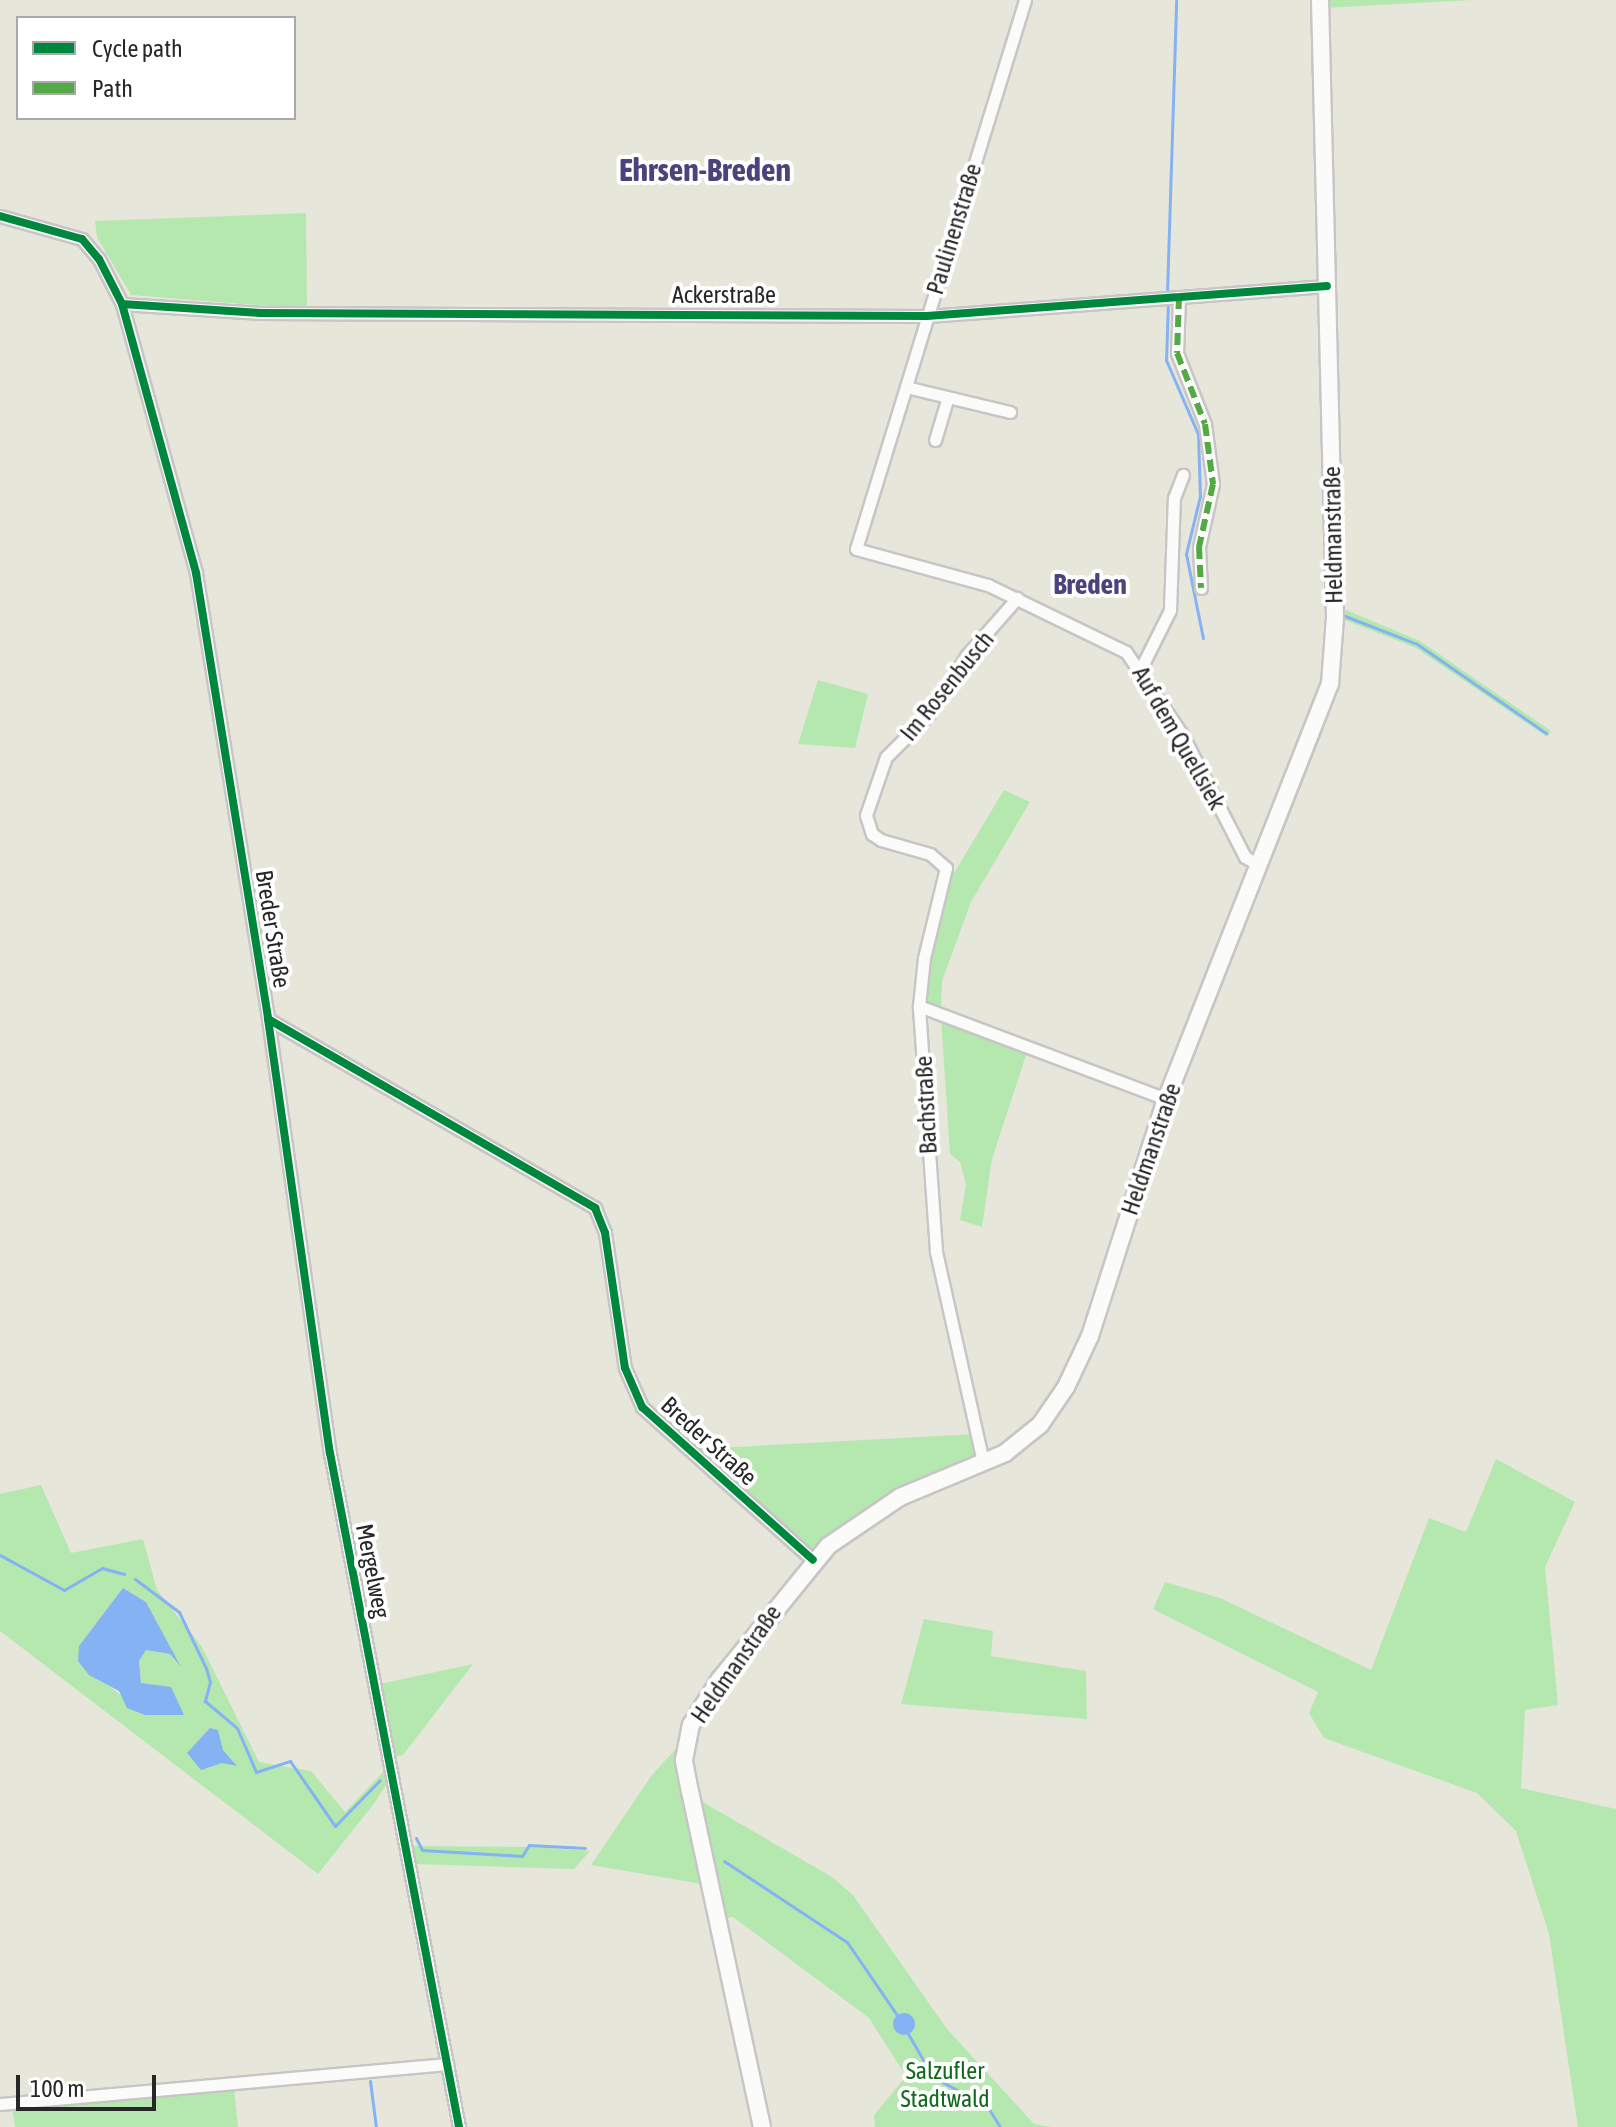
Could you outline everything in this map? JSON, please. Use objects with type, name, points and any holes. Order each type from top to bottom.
[{"type":"main road","name":"Heldmanstraße","points":[[762,2127],[708,1886],[685,1747],[691,1725],[712,1690],[813,1560],[859,1521],[983,1462],[1040,1425],[1079,1362],[1166,1099],[1334,665],[1320,0]]},
{"type":"street","name":"Paulinenstraße","points":[[856,549],[1025,0]]},
{"type":"street","name":"Breder Straße","points":[[0,216],[82,239],[99,259],[122,304],[196,573],[268,1019],[595,1208],[605,1233],[625,1368],[642,1407],[813,1560]]},
{"type":"street","name":"Ackerstraße","points":[[122,304],[261,313],[927,316],[1327,286]]},
{"type":"street","points":[[1179,297],[1177,353],[1205,424],[1213,484],[1199,547],[1201,588]]},
{"type":"street","points":[[906,387],[947,400],[1010,412]]},
{"type":"street","points":[[935,440],[947,400]]},
{"type":"street","points":[[1141,668],[1170,610],[1174,498],[1183,475]]},
{"type":"street","name":"Auf dem Quellsiek","points":[[856,549],[960,574],[1102,635],[1141,668],[1183,736],[1245,857],[1259,865]]},
{"type":"street","name":"Im Rosenbusch","points":[[919,1006],[924,958],[946,868],[930,854],[872,834],[866,815],[869,795],[886,757],[930,713],[967,655],[1017,598]]},
{"type":"street","points":[[919,1006],[1166,1099]]},
{"type":"street","name":"Bachstraße","points":[[919,1006],[936,1251],[983,1462]]},
{"type":"street","name":"Mergelweg","points":[[268,1019],[330,1453],[459,2127]]},
{"type":"street","points":[[0,2104],[447,2064]]},
{"type":"green space","points":[[1326,0],[1472,0],[1325,8]]},
{"type":"green space","points":[[306,213],[307,309],[131,295],[97,237],[95,221]]},
{"type":"green space","points":[[1346,610],[1420,641],[1551,731],[1547,737],[1416,648],[1342,619]]},
{"type":"green space","points":[[818,680],[868,694],[855,748],[798,744]]},
{"type":"green space","points":[[1004,790],[1030,802],[971,902],[942,981],[941,1010],[923,1002],[926,962],[951,878]]},
{"type":"green space","points":[[941,1017],[1028,1049],[992,1159],[982,1227],[960,1220],[966,1185],[960,1162],[950,1154]]},
{"type":"green space","points":[[974,1434],[975,1462],[821,1546],[805,1548],[682,1438],[716,1448]]},
{"type":"green space","points":[[1496,1459],[1575,1502],[1545,1567],[1558,1705],[1525,1710],[1521,1788],[1616,1809],[1616,2127],[1578,2127],[1549,1934],[1516,1831],[1477,1793],[1324,1738],[1309,1713],[1318,1692],[1153,1609],[1165,1582],[1220,1598],[1371,1670],[1429,1518],[1466,1532]]},
{"type":"green space","points":[[41,1485],[71,1553],[143,1539],[157,1590],[202,1647],[259,1762],[311,1771],[345,1812],[386,1769],[388,1782],[318,1874],[0,1631],[0,1494]],"holes":[[[123,1588],[146,1602],[179,1665],[170,1654],[146,1650],[139,1660],[141,1684],[162,1690],[183,1715],[145,1715],[97,1676]]]},
{"type":"green space","points":[[924,1619],[993,1631],[991,1656],[1086,1671],[1087,1719],[901,1704]]},
{"type":"green space","points":[[473,1664],[403,1755],[394,1757],[380,1684]]},
{"type":"green space","points":[[682,1742],[702,1884],[591,1865],[652,1775]]},
{"type":"green space","name":"Salzufler Stadtwald","points":[[694,1797],[832,1877],[853,1895],[947,2029],[1034,2124],[1051,2127],[875,2127],[874,2115],[906,2076],[869,2018],[733,1917],[721,1919]]},
{"type":"green space","points":[[412,1846],[534,1847],[590,1851],[574,1869],[414,1864]]},
{"type":"green space","points":[[234,2088],[238,2127],[15,2127],[12,2104]]},
{"type":"water","points":[[123,1588],[146,1602],[181,1667],[170,1654],[146,1650],[139,1661],[141,1683],[171,1687],[184,1715],[145,1715],[127,1708],[119,1691],[89,1675],[78,1661],[79,1646]]},
{"type":"water","points":[[210,1728],[218,1730],[223,1750],[237,1766],[222,1763],[201,1770],[187,1753]]},
{"type":"water","points":[[904,2013],[912,2016],[915,2024],[912,2032],[904,2035],[896,2032],[893,2024],[896,2016]]},
{"type":"waterway","points":[[1167,293],[1176,0]]},
{"type":"waterway","points":[[1168,301],[1166,360],[1198,434],[1200,496],[1186,554],[1203,638]]},
{"type":"waterway","points":[[1345,616],[1417,644],[1546,733]]},
{"type":"waterway","points":[[1175,1098],[1321,730]]},
{"type":"waterway","points":[[0,1555],[64,1590],[102,1568],[124,1574]]},
{"type":"waterway","points":[[135,1579],[179,1612],[206,1668],[210,1682],[205,1701],[237,1728],[256,1772],[290,1761],[335,1826],[380,1780]]},
{"type":"waterway","points":[[416,1838],[422,1850],[522,1856],[529,1845],[585,1848]]},
{"type":"waterway","points":[[724,1861],[847,1942],[897,2015]]},
{"type":"waterway","points":[[907,2032],[933,2077],[987,2106],[1000,2127]]},
{"type":"waterway","points":[[370,2081],[376,2127]]},
{"type":"marked path","points":[[1179,297],[1177,353],[1205,424],[1213,484],[1199,547],[1201,588]]},
{"type":"cycle path","points":[[0,216],[82,239],[99,259],[122,304],[196,573],[268,1019],[595,1208],[605,1233],[625,1368],[642,1407],[813,1560]]},
{"type":"cycle path","points":[[122,304],[261,313],[927,316],[1327,286]]},
{"type":"cycle path","points":[[268,1019],[330,1453],[459,2127]]},
{"type":"district","name":"Ehrsen-Breden","points":[[705,170]]},
{"type":"district","name":"Breden","points":[[1090,584]]}]
